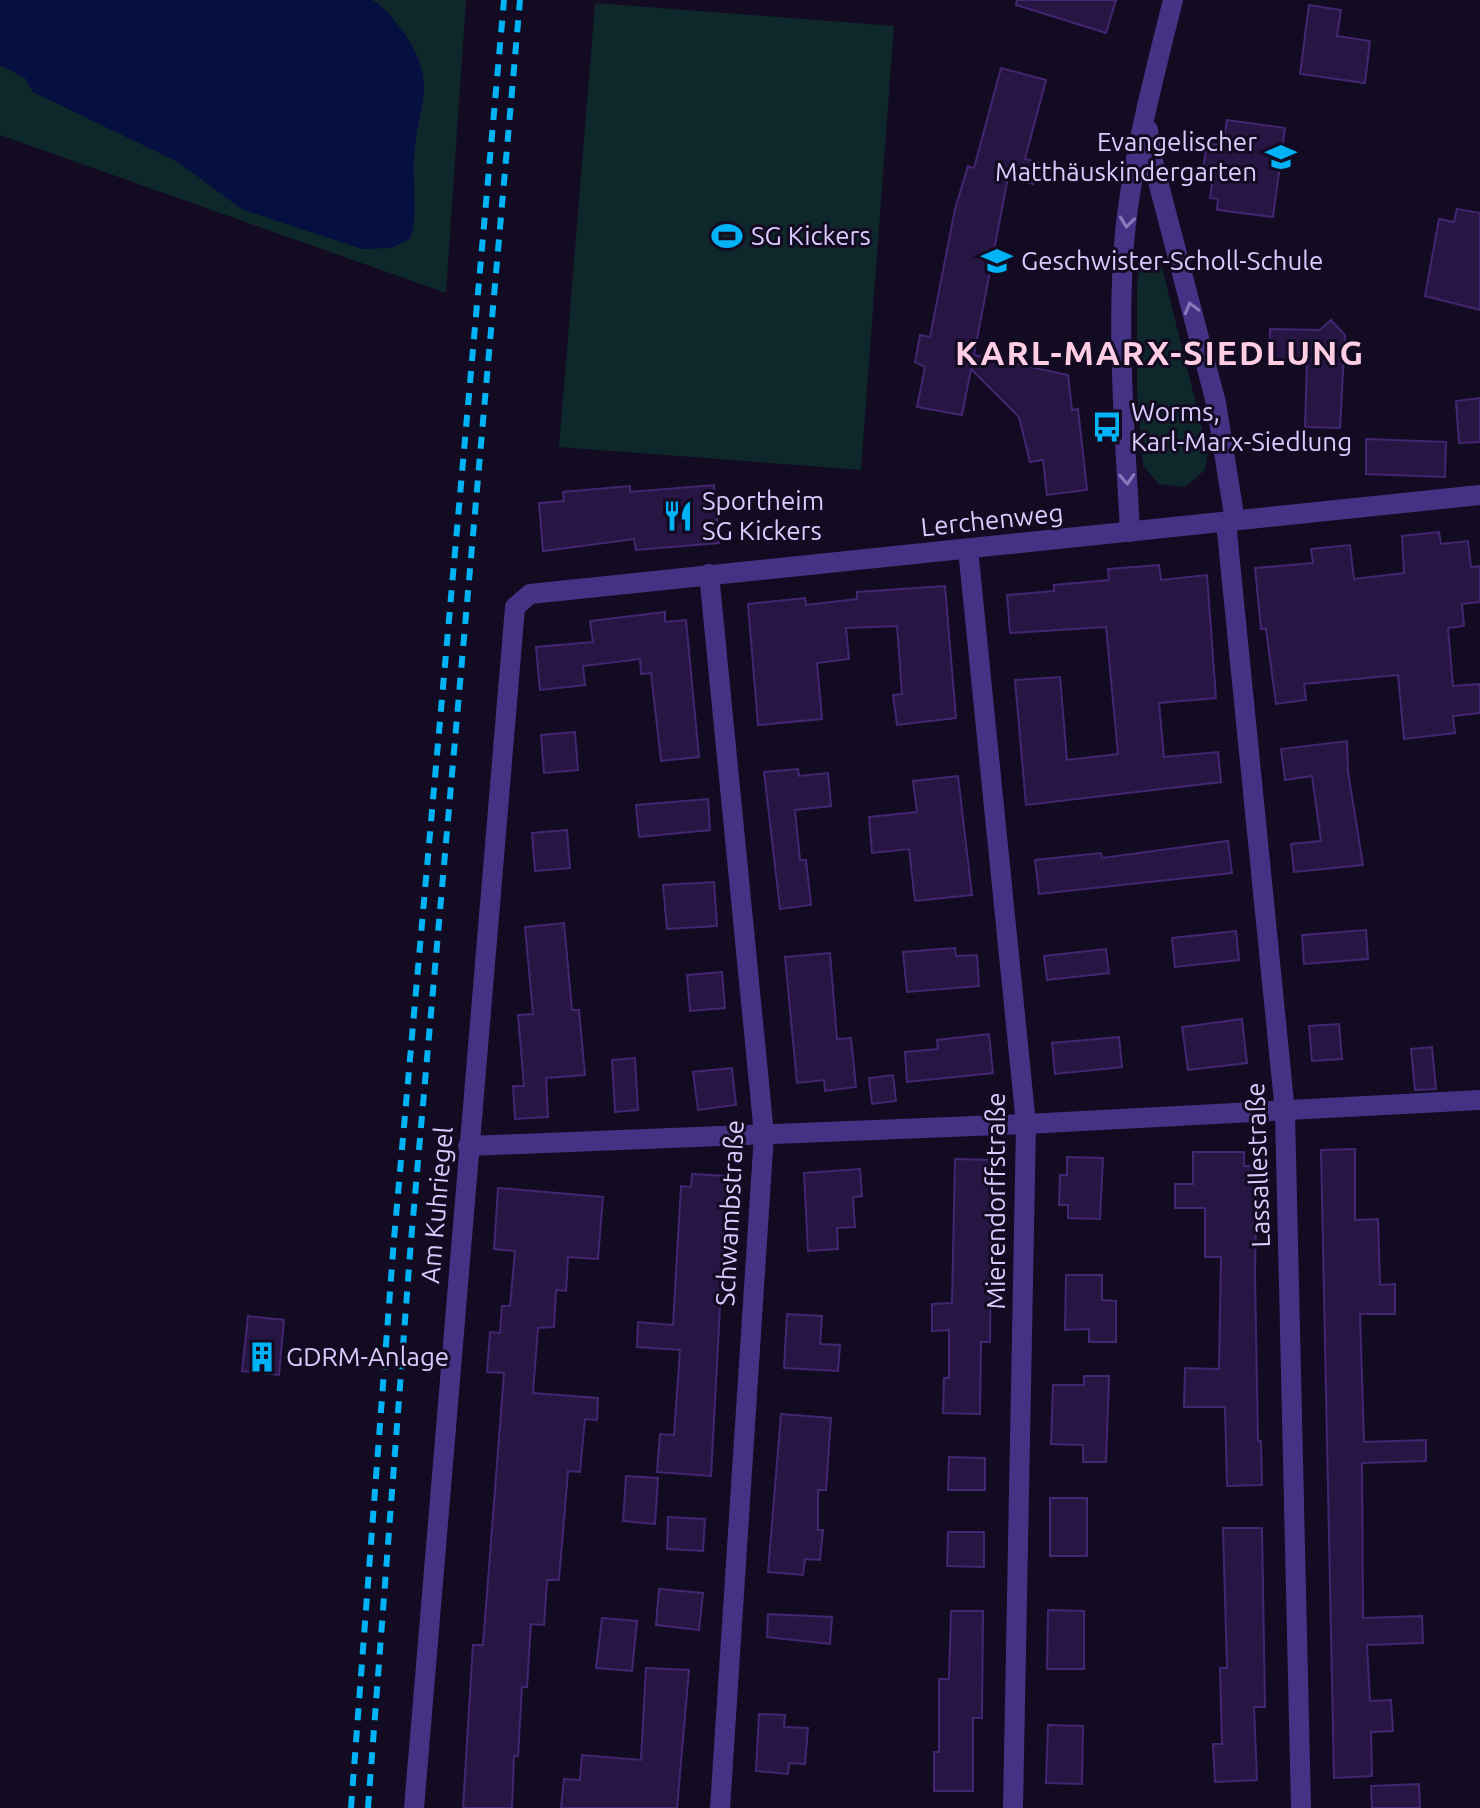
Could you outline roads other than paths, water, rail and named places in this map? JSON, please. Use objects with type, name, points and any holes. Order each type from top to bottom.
[{"type":"street","points":[[1130,532],[1122,286],[1131,189],[1173,0]]},
{"type":"street","name":"Lassallestraße","points":[[1146,118],[1154,166],[1216,403],[1231,521],[1285,1112],[1301,1808]]},
{"type":"street","name":"Lerchenweg","points":[[515,607],[530,594],[1480,495]]},
{"type":"street","name":"Mierendorffstraße","points":[[968,549],[1026,1124],[1013,1808]]},
{"type":"street","name":"Schwambstraße","points":[[709,574],[764,1134],[720,1808]]},
{"type":"street","name":"Am Kuhriegel","points":[[414,1808],[515,607]]},
{"type":"street","points":[[468,1146],[1026,1124],[1480,1100]]},
{"type":"railway","points":[[351,1808],[394,1239],[504,0]]},
{"type":"railway","points":[[368,1808],[411,1241],[520,0]]},
{"type":"place","name":"Evangelischer Matthäuskindergarten","points":[[1281,157]]},
{"type":"place","name":"SG Kickers","points":[[727,236]]},
{"type":"place","name":"Geschwister-Scholl-Schule","points":[[997,261]]},
{"type":"place","name":"Worms, Karl-Marx-Siedlung","points":[[1107,427]]},
{"type":"place","name":"Sportheim SG Kickers","points":[[678,516]]},
{"type":"place","name":"GDRM-Anlage","points":[[262,1357]]},
{"type":"district","name":"KARL-MARX-SIEDLUNG","points":[[1160,353]]}]
